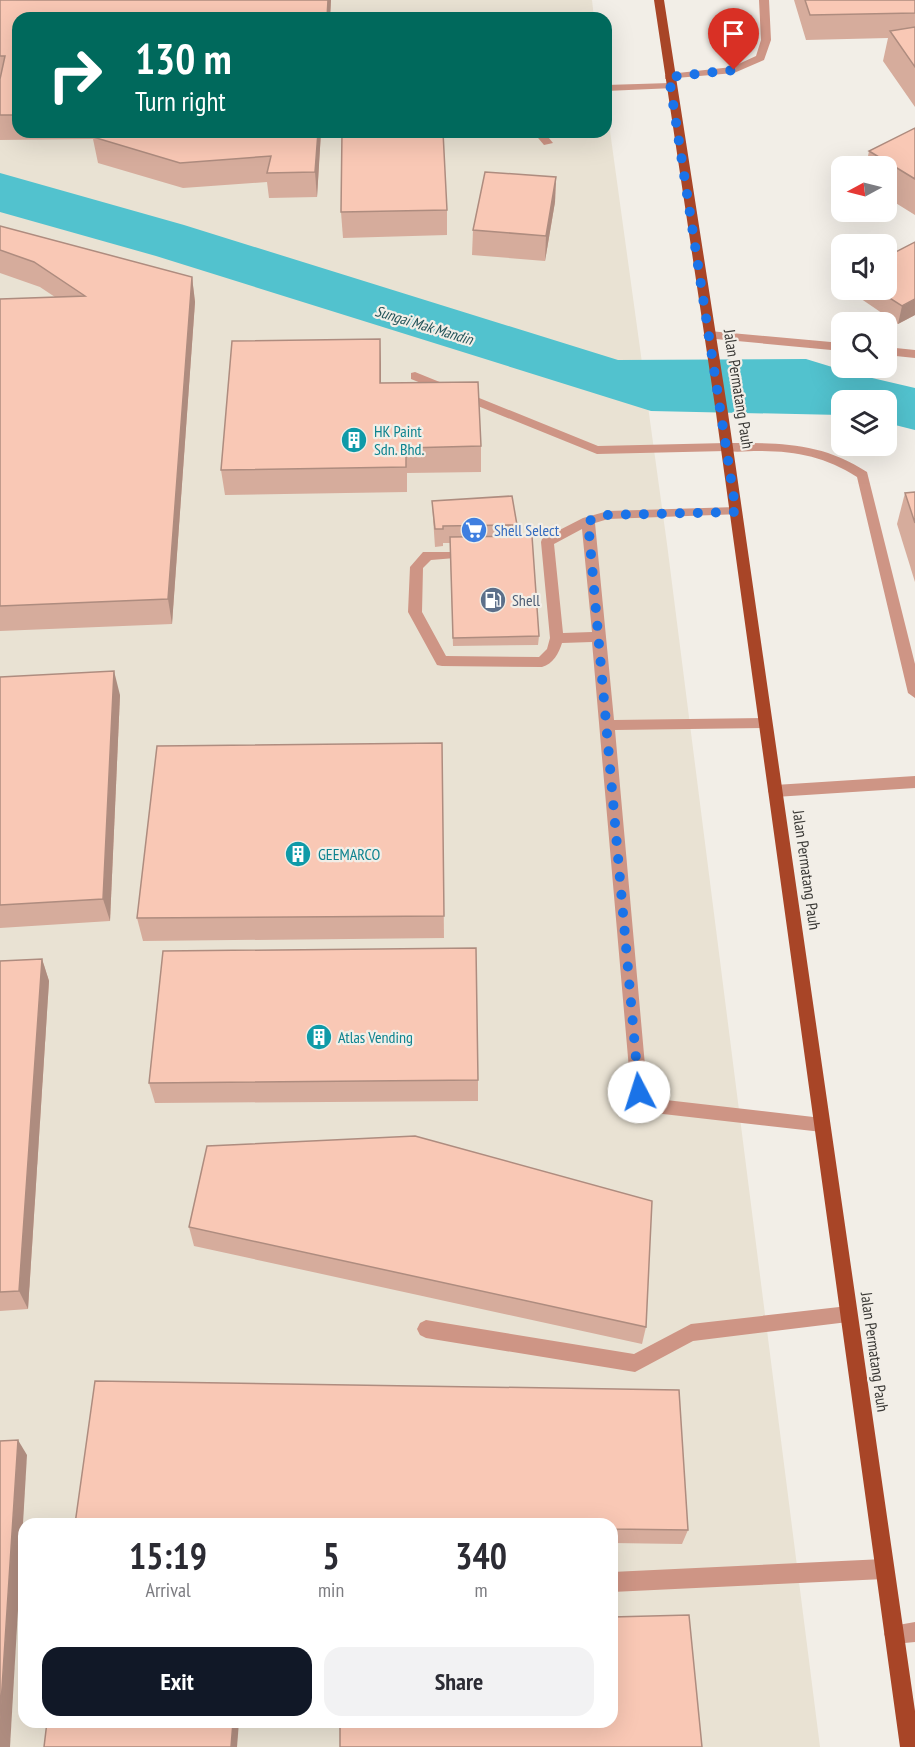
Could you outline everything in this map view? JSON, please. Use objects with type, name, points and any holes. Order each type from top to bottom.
[{"type":"main road","name":"Jalan Permatang Pauh","points":[[659,0],[669,81],[722,413],[910,1747]]},
{"type":"street","points":[[612,87],[734,70],[760,58],[766,40],[764,0]]},
{"type":"street","points":[[543,138],[548,143]]},
{"type":"street","points":[[710,340],[831,346]]},
{"type":"street","points":[[897,352],[915,354]]},
{"type":"street","points":[[415,376],[597,450],[726,447],[811,450],[845,461],[863,475],[915,693]]},
{"type":"street","points":[[532,552],[563,532],[608,515],[736,512]]},
{"type":"street","points":[[588,521],[639,1092],[663,1107],[822,1125]]},
{"type":"street","points":[[450,555],[428,555],[417,567],[416,612],[442,661],[542,662],[554,651],[557,638],[547,542]]},
{"type":"street","points":[[557,638],[599,637]]},
{"type":"street","points":[[608,725],[765,723]]},
{"type":"street","points":[[775,791],[915,782]]},
{"type":"street","points":[[426,1329],[635,1363],[691,1333],[848,1314]]},
{"type":"street","points":[[618,1582],[885,1569]]},
{"type":"street","points":[[894,1634],[915,1632]]},
{"type":"shaded area","points":[[0,0],[592,0],[593,12],[12,12],[12,138],[611,138],[667,544],[820,1747],[0,1747]]},
{"type":"water","name":"Sungai Mak Mandin","points":[[0,173],[184,225],[618,360],[806,359],[831,367],[831,378],[872,378],[915,388],[915,430],[897,426],[897,390],[831,390],[831,415],[651,411],[156,256],[0,212]]},
{"type":"building","points":[[0,0],[328,0],[327,12],[12,12],[12,115],[0,115],[0,79],[5,56],[0,56]]},
{"type":"building","points":[[805,0],[915,0],[915,13],[810,15]]},
{"type":"building","points":[[915,27],[915,67],[890,31]]},
{"type":"building","points":[[915,128],[915,179],[897,168],[897,156],[877,156],[869,151]]},
{"type":"building","points":[[96,138],[318,138],[315,172],[267,173],[271,156],[180,163]]},
{"type":"building","points":[[342,138],[443,138],[447,210],[341,212]]},
{"type":"building","points":[[485,172],[556,177],[546,236],[473,230]]},
{"type":"building","points":[[0,226],[192,277],[168,599],[0,606],[0,299],[85,296],[34,262],[0,250]]},
{"type":"building","points":[[915,242],[915,299],[902,306],[893,300],[897,300],[897,251]]},
{"type":"building","name":"HK Paint Sdn. Bhd.","points":[[380,339],[380,383],[478,382],[481,446],[406,448],[406,467],[221,470],[232,341]]},
{"type":"building","points":[[915,492],[915,523],[905,493]]},
{"type":"building","points":[[512,496],[517,525],[443,526],[443,529],[435,529],[432,501]]},
{"type":"building","name":"Shell","points":[[532,536],[539,636],[453,638],[450,537]]},
{"type":"building","points":[[114,671],[103,899],[0,905],[0,677]]},
{"type":"building","name":"GEEMARCO","points":[[442,743],[444,916],[137,918],[157,746]]},
{"type":"building","name":"Atlas Vending","points":[[476,948],[478,1080],[149,1083],[163,951]]},
{"type":"building","points":[[42,959],[19,1291],[0,1292],[0,961]]},
{"type":"building","points":[[415,1136],[652,1201],[646,1327],[189,1227],[207,1146]]},
{"type":"building","points":[[95,1381],[679,1390],[688,1530],[618,1529],[618,1518],[76,1518]]},
{"type":"building","points":[[18,1440],[0,1719],[0,1441]]},
{"type":"building","points":[[689,1615],[702,1747],[340,1747],[340,1728],[618,1728],[618,1617]]},
{"type":"building","points":[[46,1728],[233,1728],[231,1747],[44,1747]]},
{"type":"place","name":"HK Paint Sdn. Bhd.","points":[[354,440]]},
{"type":"place","name":"Shell Select","points":[[474,530]]},
{"type":"place","name":"Shell","points":[[493,600]]},
{"type":"place","name":"GEEMARCO","points":[[298,854]]},
{"type":"place","name":"Atlas Vending","points":[[319,1037]]},
{"type":"route","points":[[639,1092],[588,521],[608,515],[736,512],[669,77],[734,70]]}]
